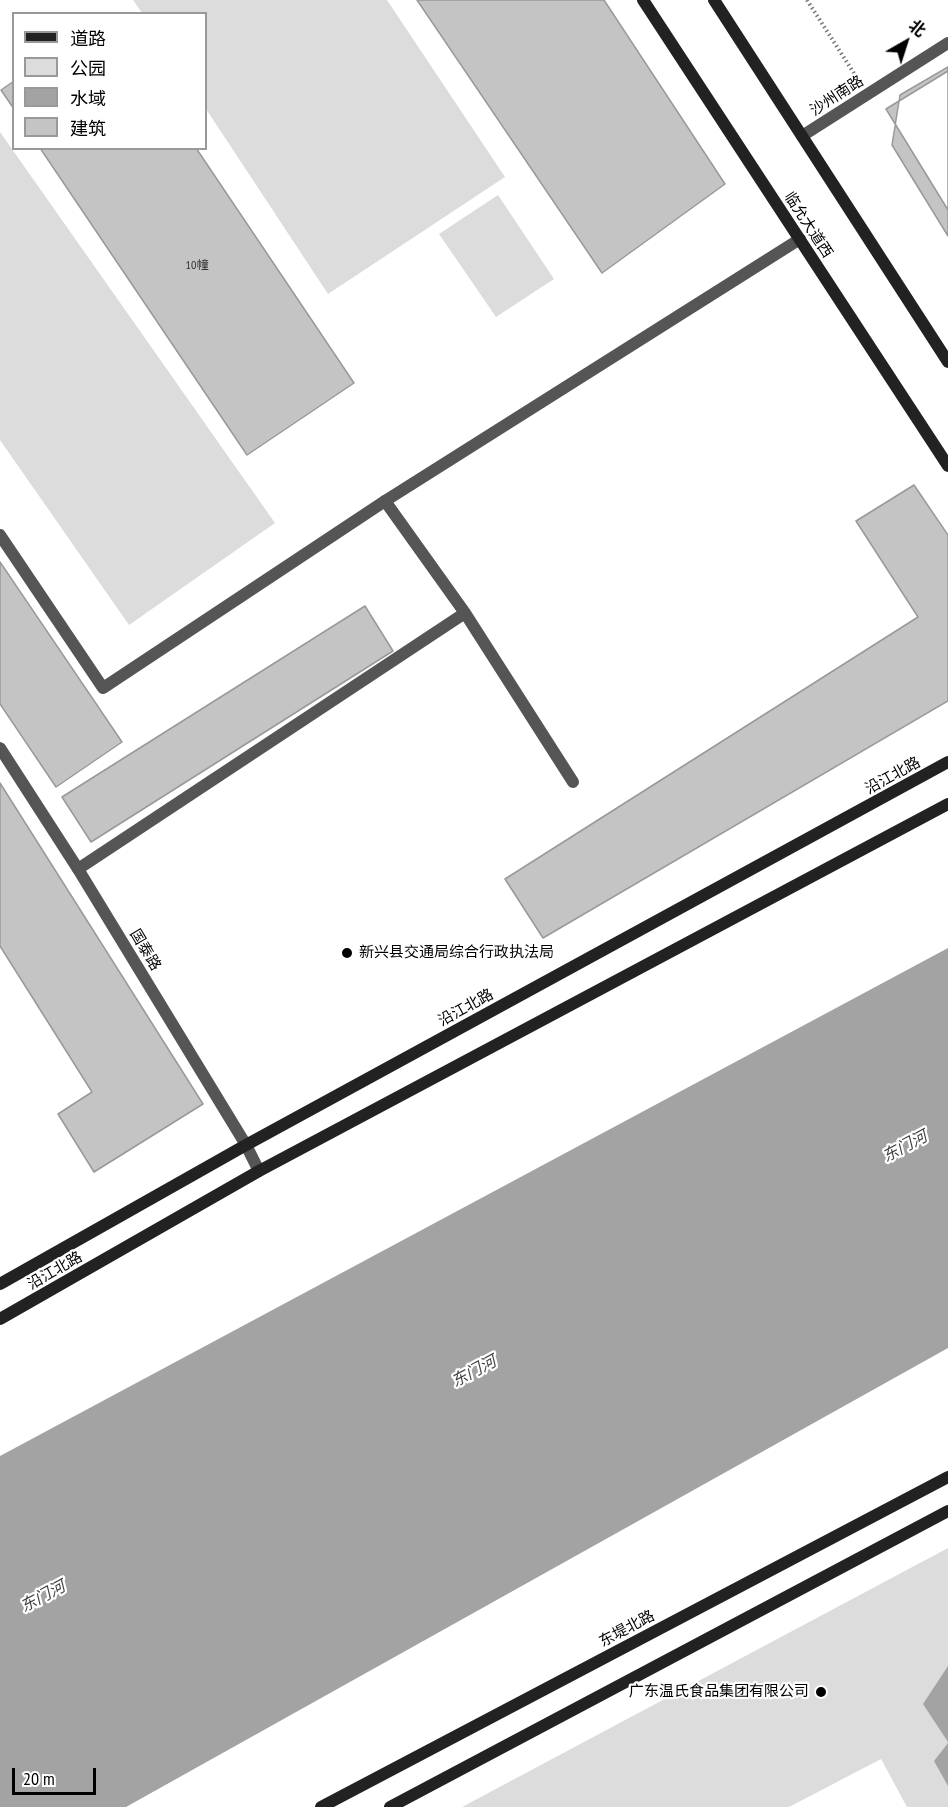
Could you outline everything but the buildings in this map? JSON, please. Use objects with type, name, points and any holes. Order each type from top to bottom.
[{"type":"main road","name":"临允大道西","points":[[643,0],[948,466]]},
{"type":"main road","points":[[714,0],[948,360]]},
{"type":"main road","name":"沿江北路","points":[[0,1284],[246,1145],[948,762]]},
{"type":"main road","name":"沿江北路","points":[[0,1319],[259,1171],[948,804]]},
{"type":"main road","name":"东堤北路","points":[[321,1807],[948,1477]]},
{"type":"main road","points":[[390,1807],[948,1511]]},
{"type":"street","name":"沙州南路","points":[[802,136],[948,43]]},
{"type":"street","points":[[0,535],[103,688],[386,501],[800,239]]},
{"type":"street","points":[[386,501],[465,613],[573,782]]},
{"type":"street","points":[[78,869],[465,613]]},
{"type":"street","name":"国泰路","points":[[0,748],[78,869],[246,1145],[259,1171]]},
{"type":"path","points":[[807,0],[868,94]]},
{"type":"green space","points":[[133,0],[387,0],[505,177],[328,294],[207,111],[207,12],[141,12]]},
{"type":"green space","points":[[0,132],[275,523],[129,625],[0,440]]},
{"type":"green space","points":[[498,195],[554,279],[496,317],[439,234]]},
{"type":"green space","name":"广东温氏食品集团有限公司","points":[[948,1548],[948,1807],[907,1807],[881,1759],[789,1807],[462,1807]]},
{"type":"water","name":"东门河","points":[[948,948],[948,1348],[126,1807],[0,1807],[0,1456]]},
{"type":"water","points":[[948,1666],[948,1742],[923,1704]]},
{"type":"water","points":[[948,1743],[948,1786],[934,1761]]},
{"type":"place","name":"新兴县交通局综合行政执法局","points":[[347,953]]},
{"type":"place","name":"广东温氏食品集团有限公司","points":[[821,1692]]}]
